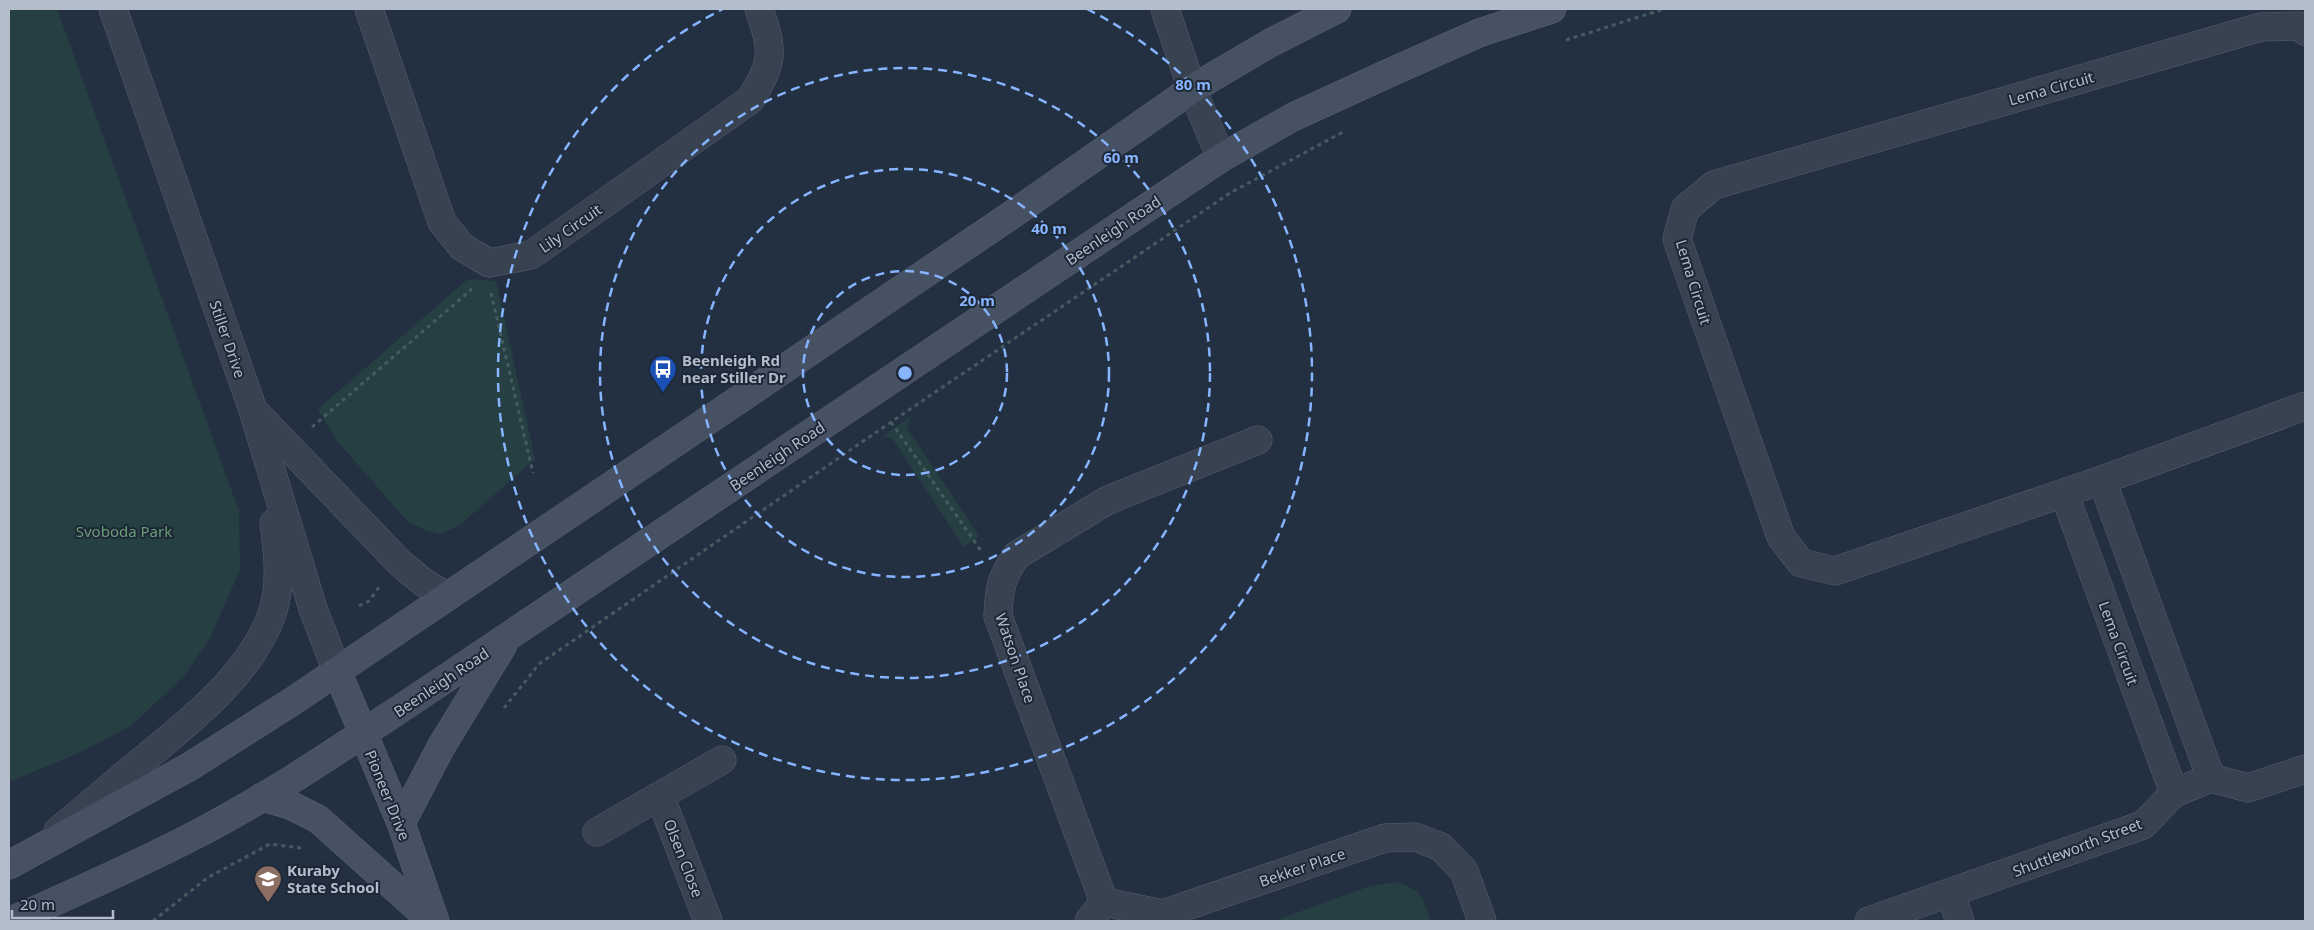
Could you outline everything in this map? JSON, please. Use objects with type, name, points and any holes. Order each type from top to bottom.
[{"type":"main road","points":[[17,862],[189,767],[293,701],[1010,216],[1192,89],[1272,42],[1337,9]]},
{"type":"main road","name":"Beenleigh Road","points":[[10,921],[118,873],[192,837],[262,797],[364,733],[1221,158],[1293,117],[1389,73],[1479,33],[1552,9]]},
{"type":"main road","points":[[401,823],[442,747],[507,637]]},
{"type":"main road","name":"Pioneer Drive","points":[[337,671],[401,823],[433,921]]},
{"type":"main road","points":[[262,797],[290,805],[318,819],[433,921]]},
{"type":"street","name":"Stiller Drive","points":[[113,9],[253,410],[313,609],[337,671]]},
{"type":"street","points":[[369,9],[442,222],[462,246],[488,270]]},
{"type":"street","name":"Lily Circuit","points":[[488,270],[531,255],[750,100],[764,77],[771,52],[759,9]]},
{"type":"street","points":[[1165,9],[1192,89],[1221,158]]},
{"type":"street","name":"Lema Circuit","points":[[2305,31],[2299,26],[2261,27],[1714,185],[1685,209],[1677,239],[1781,537],[1801,563],[1835,571],[2102,480],[2305,406]]},
{"type":"street","points":[[253,410],[400,563],[423,582],[446,596]]},
{"type":"street","name":"Watson Place","points":[[1096,912],[998,616],[999,588],[1017,555],[1108,500],[1258,440]]},
{"type":"street","points":[[17,862],[192,719],[220,692],[240,667],[264,630],[272,613],[280,570],[267,453]]},
{"type":"street","points":[[2102,480],[2211,778],[2248,788],[2305,769]]},
{"type":"street","name":"Lema Circuit","points":[[2064,493],[2174,794]]},
{"type":"street","points":[[598,832],[722,760]]},
{"type":"street","name":"Shuttleworth Street","points":[[1868,921],[2142,825],[2174,794],[2211,778]]},
{"type":"street","name":"Olsen Close","points":[[660,796],[708,921]]},
{"type":"street","name":"Bekker Place","points":[[1096,912],[1164,914],[1385,838],[1414,837],[1441,847],[1464,871],[1482,921]]},
{"type":"street","points":[[1950,893],[1960,921]]},
{"type":"path","points":[[1564,40],[1664,9]]},
{"type":"path","points":[[503,709],[539,664],[891,422],[1230,193],[1320,142],[1347,130]]},
{"type":"path","points":[[312,427],[488,270],[533,473]]},
{"type":"path","points":[[891,422],[973,541],[1004,576]]},
{"type":"path","points":[[359,606],[369,601],[374,609]]},
{"type":"path","points":[[153,921],[207,878],[270,844],[302,848]]},
{"type":"green space","name":"Svoboda Park","points":[[9,9],[57,9],[239,511],[240,570],[210,638],[184,676],[131,726],[74,755],[9,782]]},
{"type":"green space","points":[[468,279],[496,281],[535,459],[461,524],[441,534],[425,530],[408,522],[337,441],[318,409]]},
{"type":"green space","points":[[910,417],[907,428],[979,536],[964,547],[892,438],[883,436]]},
{"type":"green space","points":[[1396,882],[1417,891],[1426,905],[1431,921],[1274,921],[1370,886]]},
{"type":"place","name":"Beenleigh Rd near Stiller Dr","points":[[663,393]]},
{"type":"place","name":"Kuraby State School","points":[[268,903]]}]
